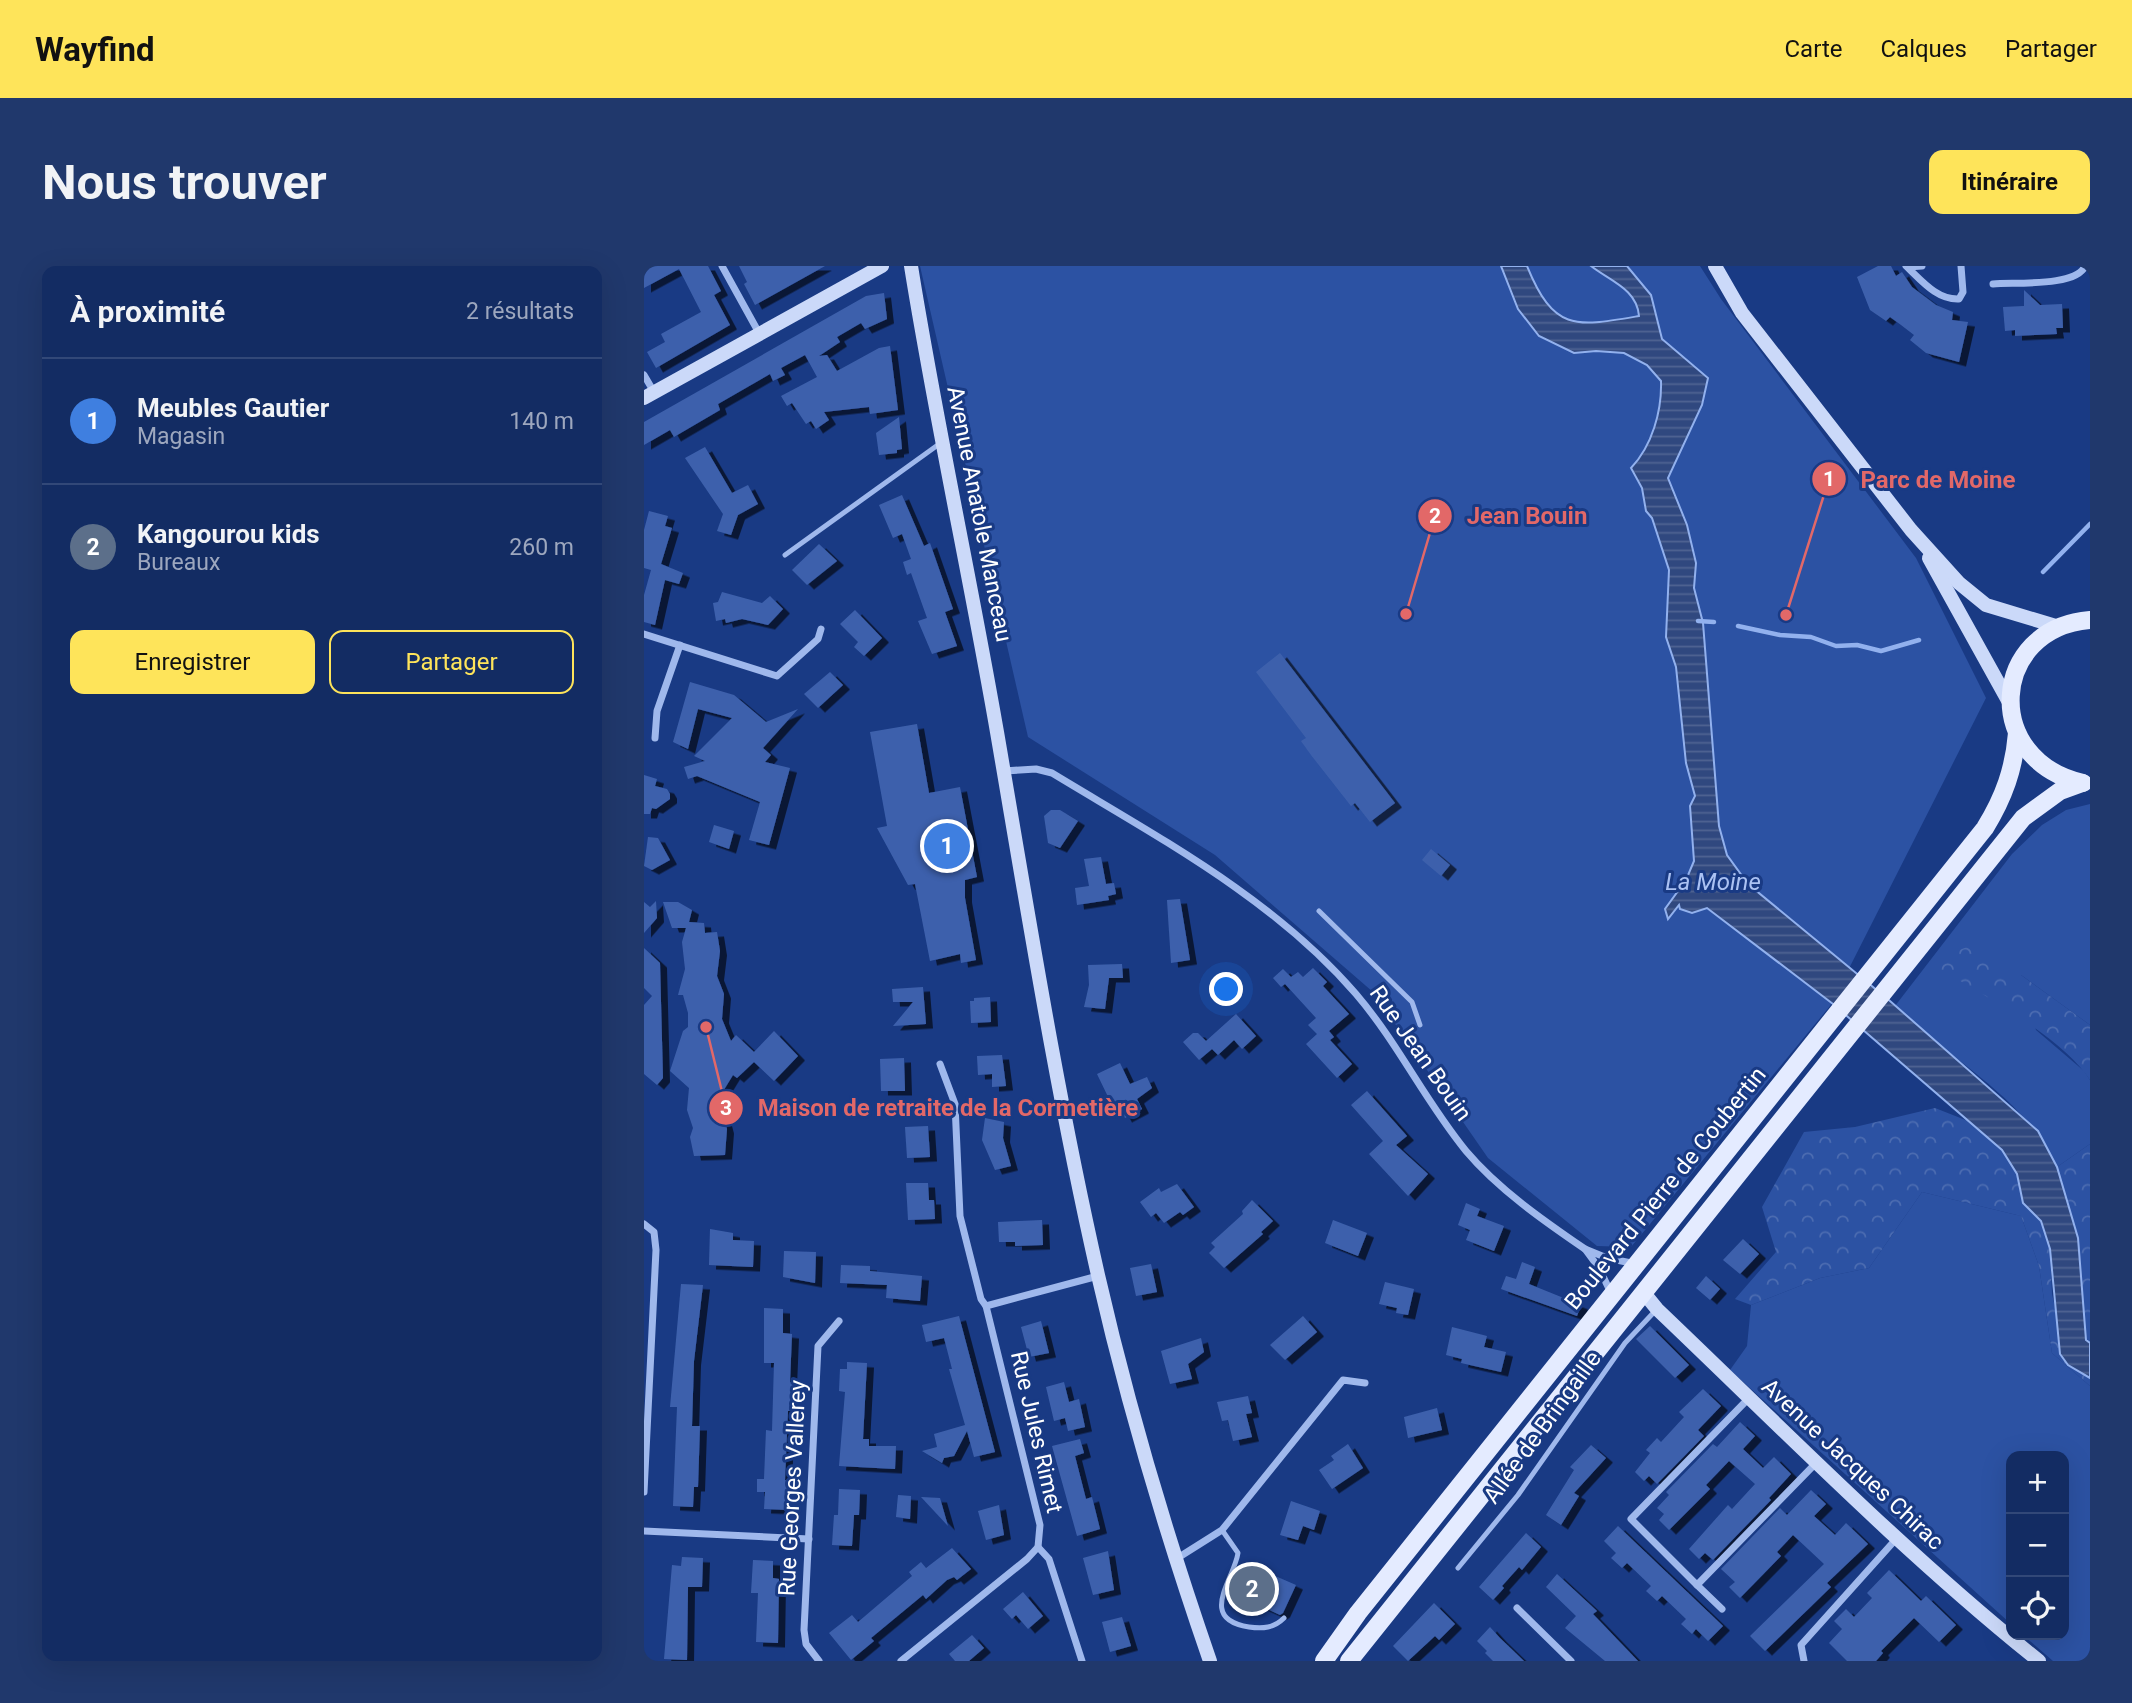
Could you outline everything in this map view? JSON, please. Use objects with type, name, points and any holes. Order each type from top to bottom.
[{"type":"main road","points":[[649,395],[882,266]]},
{"type":"main road","name":"Avenue Anatole Manceau","points":[[911,266],[1004,771],[1038,975],[1098,1276],[1175,1559],[1210,1661]]},
{"type":"main road","points":[[1715,266],[1742,313],[1912,530],[1959,583],[1986,605],[2059,627]]},
{"type":"main road","points":[[1912,530],[2010,704],[2017,733],[2027,752],[2043,767],[2061,778],[2086,783]]},
{"type":"main road","points":[[2010,704],[2013,680],[2023,658],[2038,640],[2059,627],[2090,620]]},
{"type":"main road","name":"Boulevard Pierre de Coubertin","points":[[1324,1661],[1358,1613],[1875,962],[1985,828],[2004,796],[2015,755],[2017,733]]},
{"type":"main road","name":"Boulevard Pierre de Coubertin","points":[[1349,1661],[2023,818],[2060,791],[2086,783]]},
{"type":"main road","name":"Avenue Jacques Chirac","points":[[1644,1293],[1657,1309],[1816,1462],[1898,1538],[2039,1661]]},
{"type":"street","points":[[722,266],[759,333]]},
{"type":"street","points":[[1907,267],[1922,266]]},
{"type":"street","points":[[1907,267],[1934,292],[1948,300],[1959,299],[1963,292],[1961,266]]},
{"type":"street","points":[[1993,284],[2070,279],[2082,273],[2085,266]]},
{"type":"street","points":[[644,375],[649,395]]},
{"type":"street","points":[[644,635],[776,676],[818,639],[821,629]]},
{"type":"street","points":[[655,738],[657,711],[680,645]]},
{"type":"street","name":"Rue Jean Bouin","points":[[1004,771],[1036,769],[1052,773],[1186,855],[1266,909],[1308,944],[1356,994],[1392,1040],[1467,1152],[1513,1194],[1585,1249],[1607,1258],[1637,1264]]},
{"type":"street","name":"Rue Jules Rimet","points":[[901,1661],[1027,1559],[1038,1547],[1040,1525],[986,1306],[981,1299],[960,1216],[954,1104],[940,1064]]},
{"type":"street","points":[[644,1224],[654,1232],[656,1250],[644,1492]]},
{"type":"street","name":"Rue Jean Bouin","points":[[1585,1249],[1599,1268],[1612,1295]]},
{"type":"street","points":[[986,1306],[1098,1276]]},
{"type":"street","name":"Rue Georges Vallerey","points":[[819,1661],[806,1644],[804,1630],[818,1346],[839,1321]]},
{"type":"street","points":[[1175,1559],[1222,1530],[1343,1380],[1365,1383]]},
{"type":"street","points":[[1722,1609],[1631,1519],[1749,1398]]},
{"type":"street","points":[[1697,1585],[1816,1462]]},
{"type":"street","points":[[644,1531],[809,1539]]},
{"type":"street","points":[[1804,1661],[1801,1645],[1898,1538]]},
{"type":"street","points":[[1038,1547],[1049,1559],[1082,1661]]},
{"type":"street","points":[[1517,1608],[1571,1661]]},
{"type":"lane","points":[[785,555],[943,442]]},
{"type":"lane","points":[[1319,911],[1412,1002],[1420,1025]]},
{"type":"lane","name":"Allée de Bringaille","points":[[1458,1568],[1518,1494],[1625,1343],[1657,1309]]},
{"type":"lane","points":[[1222,1530],[1238,1553],[1221,1595],[1219,1604],[1224,1613],[1237,1624],[1249,1627],[1267,1628],[1284,1618]]},
{"type":"green space","points":[[920,266],[1700,266],[1721,299],[1916,558],[1986,698],[1830,1006],[1631,1247],[1597,1246],[1488,1158],[1373,992],[1215,855],[1028,737]]},
{"type":"green space","points":[[2090,804],[2090,1025],[2021,975],[2036,1030],[2084,1071],[2090,1080],[2090,1144],[2057,1167],[2043,1142],[2005,1099],[1895,1006],[2012,854],[2042,825],[2066,810]]},
{"type":"green space","points":[[1967,947],[2021,975],[2090,1025],[2090,1080],[2077,1063],[2038,1031],[1993,1000],[1929,962]]},
{"type":"green space","points":[[1935,1108],[1968,1121],[2002,1150],[2017,1174],[2023,1203],[2041,1221],[2050,1249],[2052,1294],[2068,1365],[2090,1378],[2090,1386],[2052,1353],[2039,1266],[2021,1216],[1922,1192],[1869,1268],[1820,1278],[1751,1305],[1735,1299],[1776,1252],[1762,1207],[1804,1132],[1855,1127]]},
{"type":"green space","points":[[2090,1144],[2090,1343],[2086,1340],[2078,1238],[2057,1167]]},
{"type":"green space","points":[[1922,1192],[2021,1216],[2039,1266],[2052,1353],[2090,1386],[2090,1661],[2053,1661],[2029,1640],[2069,1640],[2069,1451],[2006,1451],[2006,1619],[1730,1370],[1747,1346],[1751,1305],[1820,1278],[1869,1268]]},
{"type":"water","name":"La Moine","points":[[1501,266],[1527,266],[1537,288],[1557,314],[1569,320],[1598,322],[1639,316],[1628,292],[1591,266],[1627,266],[1651,295],[1662,339],[1708,378],[1702,405],[1668,478],[1687,525],[1696,563],[1694,588],[1703,623],[1719,826],[1727,855],[1748,884],[1890,1001],[2038,1131],[2057,1167],[2078,1238],[2086,1340],[2090,1343],[2090,1378],[2068,1365],[2060,1354],[2050,1249],[2041,1221],[2023,1203],[2017,1174],[2002,1150],[1833,1004],[1707,908],[1692,913],[1680,909],[1679,905],[1668,919],[1665,909],[1686,880],[1694,861],[1690,806],[1695,796],[1686,763],[1676,667],[1666,637],[1669,570],[1652,518],[1646,511],[1642,488],[1631,468],[1645,449],[1654,428],[1660,404],[1661,381],[1647,365],[1624,353],[1574,353],[1539,336],[1518,309]]},
{"type":"building","points":[[649,266],[708,266],[721,291],[714,295],[730,325],[656,368],[647,352],[665,342],[661,334],[701,312],[679,269],[644,288],[644,269]]},
{"type":"building","points":[[739,266],[825,266],[755,305],[744,284],[747,282]]},
{"type":"building","points":[[1878,266],[1891,266],[1896,276],[1902,272],[1912,287],[1936,305],[1953,312],[1952,320],[1968,322],[1959,362],[1926,353],[1910,340],[1914,335],[1901,325],[1890,317],[1886,321],[1870,310],[1857,277]]},
{"type":"building","points":[[2024,290],[2040,305],[2062,304],[2063,328],[2056,328],[2057,334],[2015,336],[2015,330],[2005,331],[2003,307],[2024,306]]},
{"type":"building","points":[[884,293],[887,319],[865,329],[861,323],[837,337],[840,342],[819,356],[827,355],[837,371],[879,348],[890,346],[898,410],[870,414],[869,407],[824,412],[829,420],[816,429],[811,421],[806,424],[792,403],[787,406],[781,396],[817,377],[805,355],[781,368],[785,375],[773,381],[770,374],[718,404],[720,410],[674,437],[670,430],[644,445],[644,422],[866,296]]},
{"type":"building","points":[[899,417],[902,449],[897,450],[897,453],[879,455],[876,433]]},
{"type":"building","points":[[705,447],[732,493],[748,485],[758,504],[738,515],[731,535],[717,531],[723,514],[685,458]]},
{"type":"building","points":[[902,495],[924,546],[930,543],[953,609],[945,612],[957,646],[932,654],[918,621],[927,618],[911,573],[907,575],[903,562],[911,559],[902,534],[893,538],[879,505]]},
{"type":"building","points":[[649,511],[668,516],[665,526],[672,528],[661,564],[683,573],[679,584],[665,580],[655,625],[644,622],[644,595],[651,570],[644,568],[644,530]]},
{"type":"building","points":[[819,544],[837,561],[807,585],[792,570]]},
{"type":"building","points":[[722,592],[762,603],[770,596],[783,609],[768,625],[742,619],[726,623],[725,619],[716,621],[713,603],[718,602]]},
{"type":"building","points":[[855,610],[882,638],[864,656],[854,647],[858,642],[840,624]]},
{"type":"building","points":[[1280,653],[1395,803],[1370,822],[1355,803],[1351,806],[1311,755],[1301,741],[1306,738],[1256,672]]},
{"type":"building","points":[[830,672],[843,685],[818,708],[804,694]]},
{"type":"building","points":[[690,682],[734,695],[766,722],[798,709],[763,748],[771,755],[765,762],[790,768],[769,845],[749,840],[760,802],[697,776],[688,779],[684,767],[705,761],[694,756],[732,718],[698,709],[688,749],[673,742]]},
{"type":"building","points":[[917,724],[929,793],[960,787],[977,877],[965,880],[965,898],[976,960],[961,963],[960,954],[930,961],[915,884],[908,885],[877,828],[887,826],[870,732]]},
{"type":"building","points":[[644,775],[657,779],[655,786],[667,789],[670,794],[670,799],[656,809],[652,808],[650,814],[644,814]]},
{"type":"building","points":[[1051,810],[1060,810],[1078,821],[1060,848],[1048,843],[1044,816]]},
{"type":"building","points":[[714,825],[734,831],[729,849],[709,842]]},
{"type":"building","points":[[648,837],[658,838],[670,860],[652,870],[644,866]]},
{"type":"building","points":[[1431,849],[1450,865],[1441,876],[1422,860]]},
{"type":"building","points":[[1101,857],[1106,884],[1114,883],[1116,894],[1108,896],[1109,900],[1077,905],[1075,888],[1089,886],[1084,859]]},
{"type":"building","points":[[1180,899],[1190,960],[1171,963],[1167,900]]},
{"type":"building","points":[[656,901],[657,918],[644,933],[644,902],[650,907]]},
{"type":"building","points":[[663,902],[678,902],[692,910],[689,922],[704,923],[705,933],[717,932],[720,951],[717,976],[724,994],[722,1019],[731,1041],[736,1035],[754,1052],[774,1031],[798,1056],[774,1081],[754,1062],[737,1078],[733,1075],[722,1093],[725,1101],[722,1110],[727,1129],[725,1155],[694,1156],[690,1137],[693,1128],[687,1110],[689,1088],[670,1071],[683,1031],[688,1027],[688,1013],[683,995],[678,995],[685,969],[682,942],[686,928],[672,928]]},
{"type":"building","points":[[644,948],[660,963],[663,1078],[657,1085],[644,1074],[644,1005],[652,996],[644,988]]},
{"type":"building","points":[[1122,964],[1123,978],[1109,978],[1105,1009],[1084,1007],[1089,985],[1088,965]]},
{"type":"building","points":[[1313,968],[1327,982],[1323,986],[1349,1014],[1329,1031],[1334,1037],[1330,1040],[1352,1064],[1337,1078],[1306,1044],[1317,1034],[1308,1025],[1316,1018],[1285,984],[1281,987],[1273,978],[1283,969],[1291,977],[1298,972],[1303,977]]},
{"type":"building","points":[[923,987],[926,1024],[893,1026],[913,1002],[893,1002],[892,989]]},
{"type":"building","points":[[990,997],[991,1022],[971,1023],[970,1001],[974,1001],[974,998]]},
{"type":"building","points":[[1236,1014],[1256,1036],[1242,1049],[1234,1040],[1218,1055],[1212,1049],[1199,1060],[1183,1042],[1193,1033],[1198,1033],[1206,1041]]},
{"type":"building","points":[[1002,1055],[1006,1086],[992,1087],[992,1074],[978,1075],[977,1056]]},
{"type":"building","points":[[904,1058],[905,1091],[881,1091],[880,1059]]},
{"type":"building","points":[[1120,1063],[1130,1084],[1147,1077],[1152,1088],[1137,1099],[1142,1109],[1125,1118],[1117,1103],[1112,1105],[1097,1074]]},
{"type":"building","points":[[1367,1091],[1407,1136],[1396,1145],[1428,1174],[1408,1196],[1369,1154],[1383,1141],[1351,1105]]},
{"type":"building","points":[[985,1118],[1004,1122],[1003,1138],[1011,1166],[995,1170],[982,1140]]},
{"type":"building","points":[[928,1126],[930,1157],[907,1158],[905,1127]]},
{"type":"building","points":[[906,1183],[928,1183],[929,1200],[934,1200],[935,1219],[908,1220]]},
{"type":"building","points":[[1177,1184],[1194,1207],[1183,1215],[1180,1212],[1164,1223],[1156,1213],[1151,1217],[1140,1202],[1159,1188],[1161,1192]]},
{"type":"building","points":[[1252,1200],[1273,1221],[1261,1232],[1263,1234],[1224,1268],[1209,1253],[1215,1247],[1211,1243],[1243,1214],[1242,1211]]},
{"type":"building","points":[[1466,1203],[1480,1209],[1477,1216],[1504,1226],[1494,1251],[1466,1240],[1470,1230],[1458,1225]]},
{"type":"building","points":[[1042,1220],[1043,1245],[1015,1246],[1015,1242],[999,1242],[998,1222]]},
{"type":"building","points":[[1333,1220],[1367,1233],[1358,1256],[1325,1243]]},
{"type":"building","points":[[710,1229],[733,1233],[733,1240],[754,1241],[753,1267],[709,1265]]},
{"type":"building","points":[[1743,1239],[1759,1254],[1740,1274],[1723,1260]]},
{"type":"building","points":[[784,1251],[816,1252],[815,1283],[783,1277]]},
{"type":"building","points":[[1522,1262],[1535,1267],[1529,1284],[1581,1305],[1577,1316],[1501,1289],[1506,1276],[1516,1279]]},
{"type":"building","points":[[1151,1264],[1157,1292],[1136,1296],[1130,1268]]},
{"type":"building","points":[[841,1265],[870,1266],[870,1271],[922,1276],[920,1301],[886,1298],[887,1285],[840,1283]]},
{"type":"building","points":[[1706,1276],[1720,1289],[1710,1300],[1696,1288]]},
{"type":"building","points":[[1385,1282],[1414,1289],[1408,1315],[1396,1313],[1397,1308],[1379,1304]]},
{"type":"building","points":[[681,1284],[703,1285],[694,1361],[692,1426],[700,1426],[698,1487],[694,1487],[693,1507],[673,1506],[677,1407],[670,1407]]},
{"type":"building","points":[[764,1308],[783,1309],[783,1333],[792,1334],[790,1382],[794,1382],[793,1411],[788,1411],[785,1480],[788,1481],[789,1510],[764,1509],[765,1492],[757,1492],[757,1479],[764,1479],[766,1430],[772,1431],[774,1363],[764,1363]]},
{"type":"building","points":[[959,1316],[995,1452],[974,1457],[967,1431],[954,1456],[944,1458],[942,1463],[922,1451],[937,1447],[934,1434],[965,1425],[949,1369],[952,1369],[944,1338],[926,1342],[922,1325]]},
{"type":"building","points":[[1303,1316],[1317,1332],[1285,1360],[1270,1345]]},
{"type":"building","points":[[1041,1321],[1049,1353],[1029,1357],[1021,1327]]},
{"type":"building","points":[[1650,1326],[1689,1365],[1675,1378],[1636,1339]]},
{"type":"building","points":[[1452,1327],[1487,1336],[1484,1347],[1506,1352],[1501,1372],[1461,1363],[1462,1359],[1446,1355]]},
{"type":"building","points":[[1201,1338],[1204,1352],[1188,1364],[1192,1379],[1170,1384],[1161,1351]]},
{"type":"building","points":[[847,1362],[867,1363],[863,1439],[869,1439],[869,1446],[896,1446],[895,1469],[839,1466],[845,1392],[839,1391],[840,1369],[847,1369]]},
{"type":"building","points":[[1064,1382],[1069,1402],[1079,1399],[1085,1427],[1068,1431],[1065,1418],[1054,1421],[1046,1387]]},
{"type":"building","points":[[1703,1389],[1721,1406],[1698,1430],[1704,1436],[1657,1484],[1649,1476],[1644,1481],[1635,1472],[1650,1453],[1646,1450],[1657,1438],[1661,1442],[1684,1417],[1679,1412]]},
{"type":"building","points":[[1248,1396],[1252,1413],[1246,1414],[1252,1437],[1233,1441],[1228,1420],[1222,1421],[1217,1402]]},
{"type":"building","points":[[1437,1408],[1442,1430],[1408,1438],[1404,1417]]},
{"type":"building","points":[[1740,1422],[1755,1436],[1743,1449],[1763,1468],[1774,1457],[1791,1474],[1769,1498],[1771,1500],[1713,1560],[1705,1553],[1699,1559],[1689,1549],[1728,1505],[1732,1509],[1755,1484],[1729,1461],[1706,1485],[1710,1489],[1669,1530],[1659,1520],[1664,1514],[1657,1508],[1669,1495],[1666,1492],[1713,1444],[1717,1447]]},
{"type":"building","points":[[1080,1439],[1084,1453],[1075,1456],[1086,1499],[1092,1497],[1100,1529],[1077,1536],[1052,1446]]},
{"type":"building","points":[[1348,1444],[1363,1468],[1332,1489],[1319,1470],[1334,1460],[1331,1456]]},
{"type":"building","points":[[1591,1445],[1606,1458],[1574,1493],[1579,1496],[1561,1525],[1546,1515],[1574,1470],[1570,1467]]},
{"type":"building","points":[[839,1489],[860,1490],[859,1515],[854,1515],[852,1546],[832,1545],[834,1515],[838,1515]]},
{"type":"building","points":[[1811,1490],[1826,1504],[1814,1516],[1835,1535],[1846,1523],[1868,1544],[1827,1583],[1831,1587],[1765,1651],[1750,1636],[1824,1564],[1793,1535],[1777,1552],[1781,1556],[1740,1598],[1729,1587],[1735,1582],[1721,1569],[1780,1508],[1787,1515]]},
{"type":"building","points":[[898,1495],[911,1496],[910,1519],[896,1517]]},
{"type":"building","points":[[921,1497],[940,1498],[948,1526]]},
{"type":"building","points":[[1291,1501],[1320,1511],[1314,1530],[1303,1526],[1298,1540],[1280,1535]]},
{"type":"building","points":[[999,1505],[1004,1535],[986,1540],[978,1511]]},
{"type":"building","points":[[1618,1526],[1723,1626],[1708,1641],[1696,1629],[1692,1634],[1681,1624],[1686,1619],[1662,1596],[1657,1601],[1646,1591],[1651,1586],[1627,1563],[1622,1568],[1611,1558],[1616,1553],[1604,1541]]},
{"type":"building","points":[[1526,1533],[1541,1547],[1522,1570],[1519,1567],[1493,1600],[1479,1587]]},
{"type":"building","points":[[952,1548],[971,1569],[957,1580],[954,1577],[947,1580],[926,1599],[923,1595],[871,1638],[874,1641],[851,1660],[829,1633],[852,1615],[858,1622],[912,1576],[909,1572],[921,1562],[926,1568]]},
{"type":"building","points":[[1108,1551],[1114,1590],[1093,1595],[1083,1558]]},
{"type":"building","points":[[682,1557],[703,1558],[702,1587],[688,1587],[687,1660],[664,1659],[672,1565],[681,1566]]},
{"type":"building","points":[[753,1560],[773,1561],[773,1578],[779,1579],[778,1643],[756,1642],[758,1593],[751,1593]]},
{"type":"building","points":[[1252,1566],[1296,1585],[1280,1615],[1256,1604],[1253,1610],[1236,1602]]},
{"type":"building","points":[[1889,1570],[1921,1601],[1926,1596],[1956,1625],[1939,1642],[1914,1618],[1881,1651],[1883,1653],[1876,1661],[1847,1661],[1829,1643],[1842,1629],[1834,1621],[1846,1609],[1854,1617],[1872,1598],[1867,1593]]},
{"type":"building","points":[[1557,1574],[1597,1611],[1593,1614],[1638,1661],[1605,1661],[1565,1628],[1576,1616],[1546,1587]]},
{"type":"building","points":[[1023,1592],[1043,1616],[1028,1629],[1016,1615],[1012,1619],[1003,1609]]},
{"type":"building","points":[[1434,1603],[1455,1624],[1439,1640],[1435,1636],[1408,1661],[1393,1646]]},
{"type":"building","points":[[1122,1617],[1131,1646],[1110,1652],[1102,1622]]},
{"type":"building","points":[[1490,1627],[1524,1661],[1493,1661],[1485,1653],[1487,1651],[1477,1641]]},
{"type":"building","points":[[972,1635],[984,1648],[969,1661],[955,1661],[949,1654]]},
{"type":"waterway","points":[[2043,572],[2090,524]]},
{"type":"waterway","points":[[1698,621],[1714,622]]},
{"type":"waterway","points":[[1738,626],[1780,635],[1811,637],[1836,646],[1857,645],[1881,651],[1919,640]]},
{"type":"place","name":"Jean Bouin","points":[[1406,614]]},
{"type":"place","name":"Parc de Moine","points":[[1786,615]]},
{"type":"place","name":"Meubles Gautier","points":[[947,846]]},
{"type":"place","name":"Maison de retraite de la Cormetière","points":[[706,1027]]},
{"type":"place","name":"Kangourou kids","points":[[1252,1589]]}]
